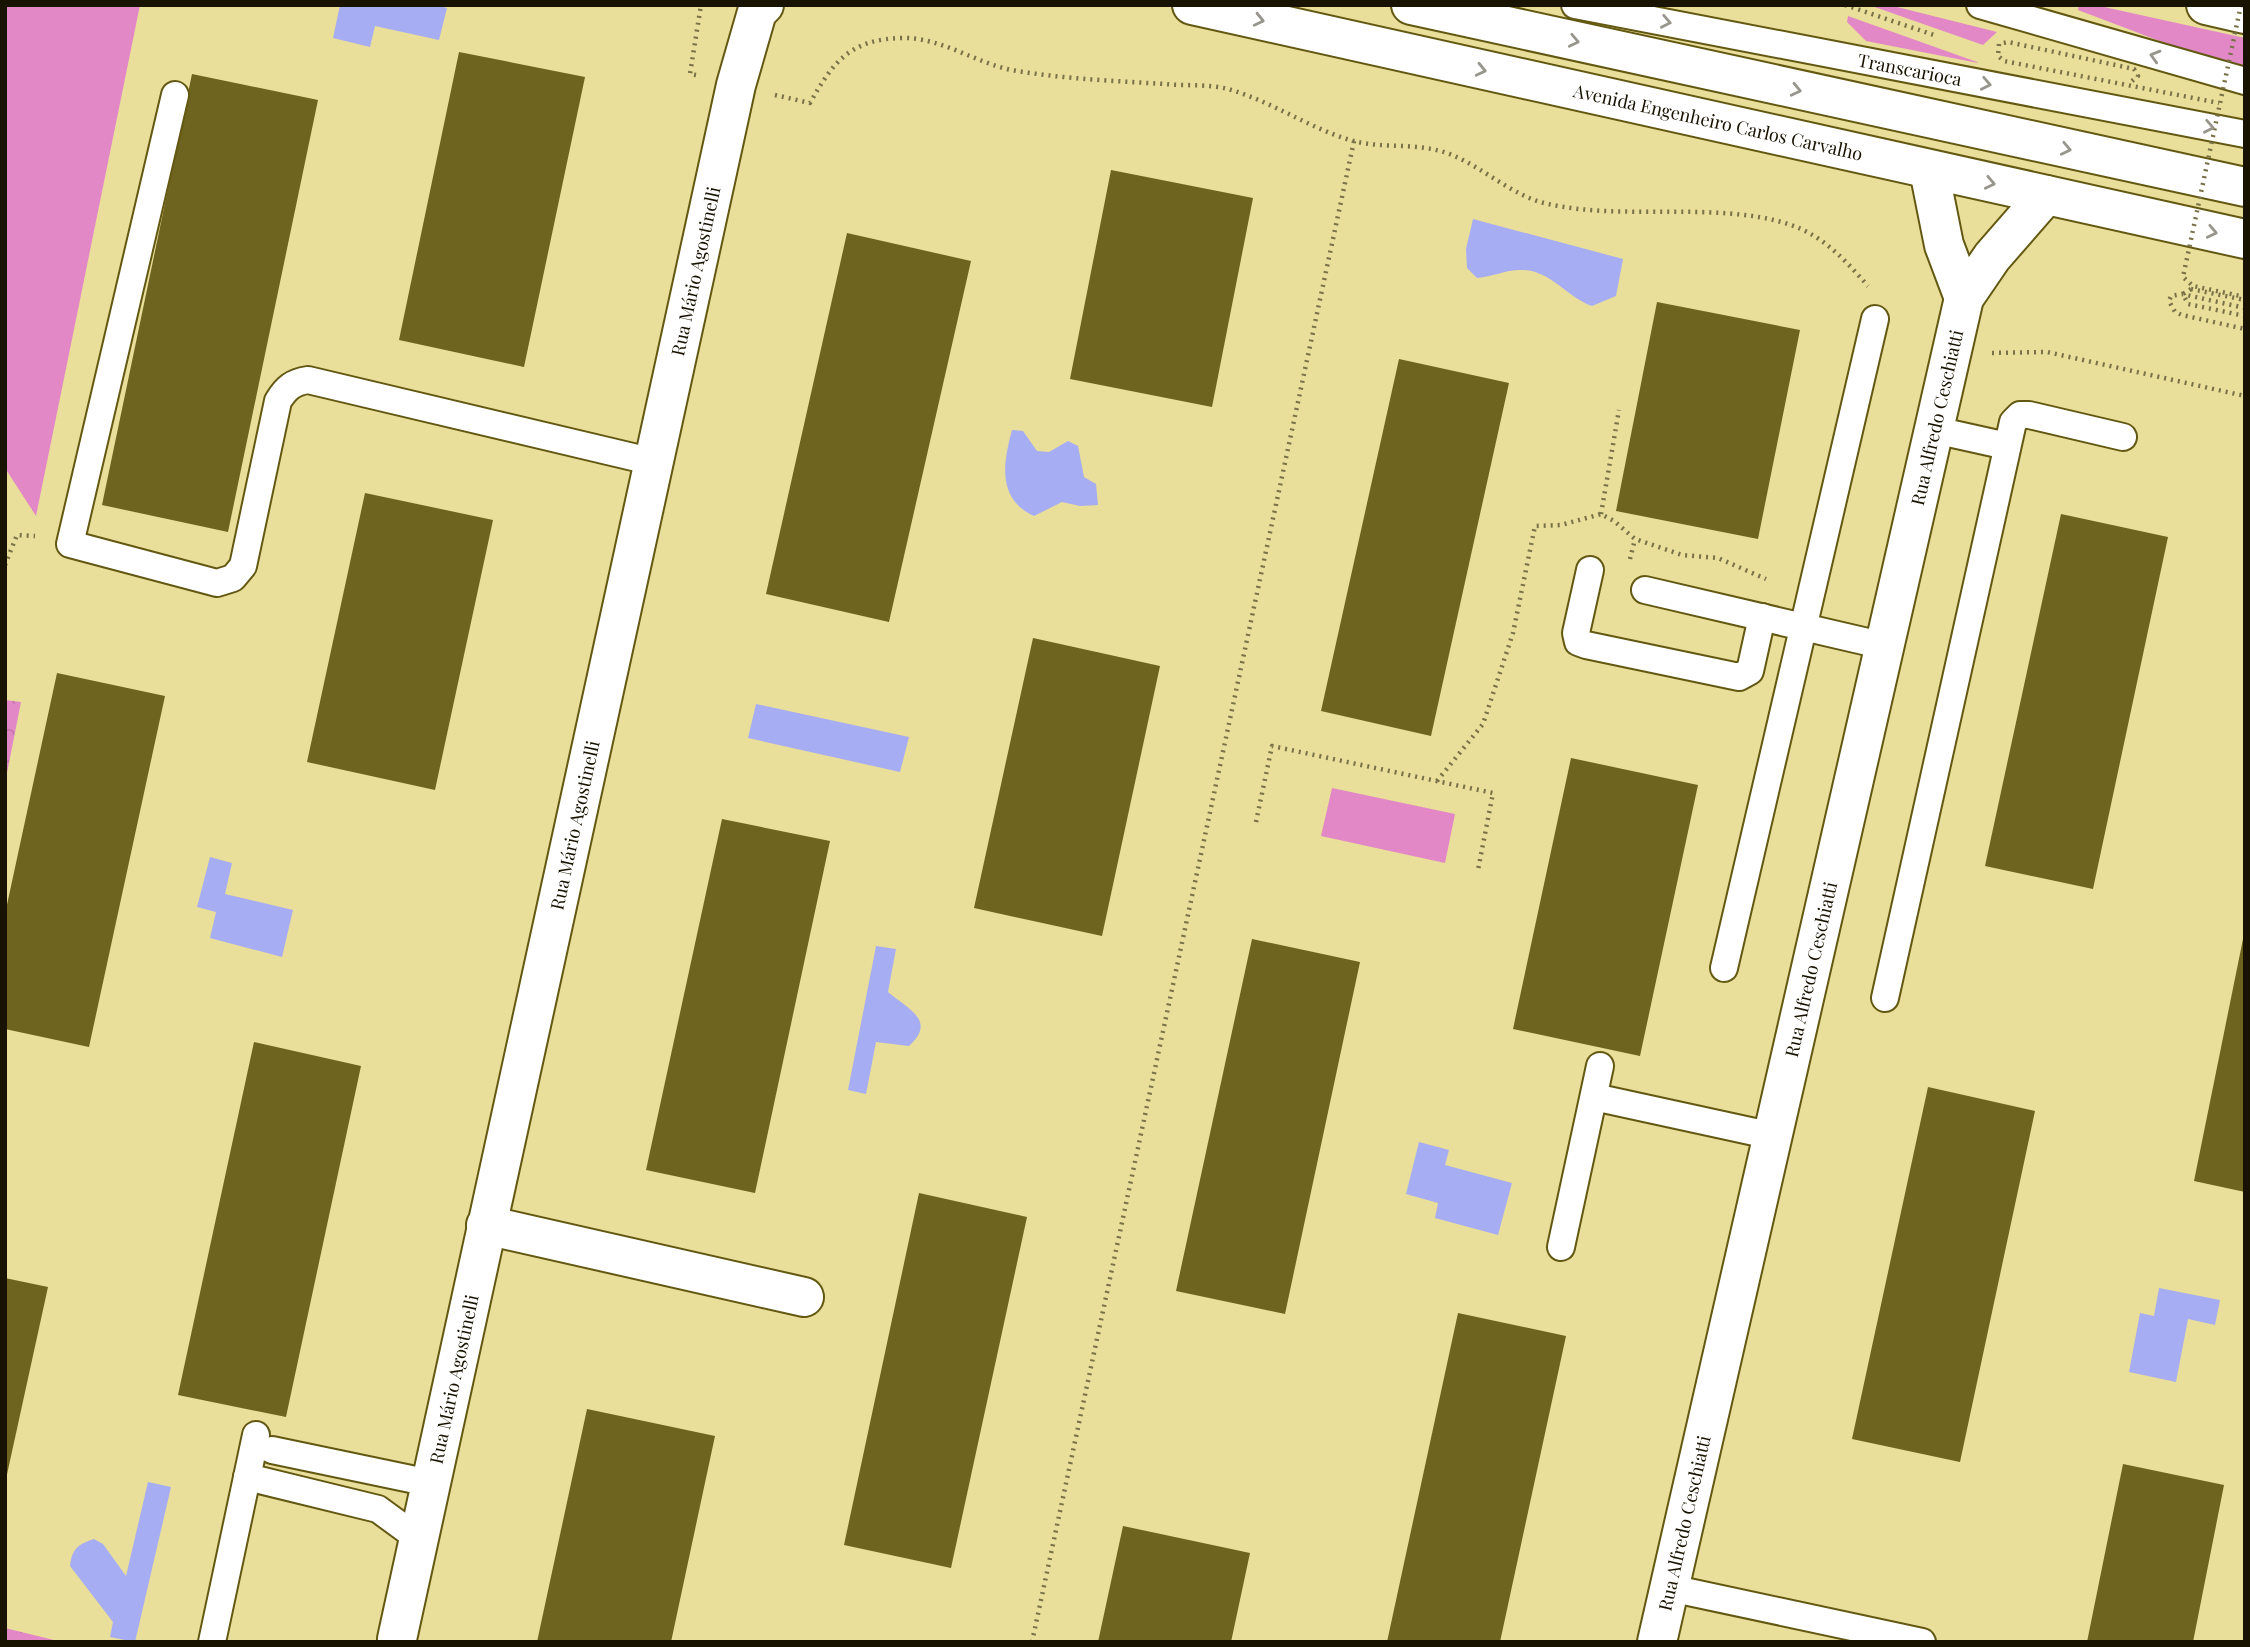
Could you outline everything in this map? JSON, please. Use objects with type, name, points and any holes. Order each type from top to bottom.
[{"type":"main road","name":"Avenida Engenheiro Carlos Carvalho","points":[[1192,5],[2245,239]]},
{"type":"main road","points":[[1411,5],[2245,187]]},
{"type":"main road","points":[[2206,5],[2245,14]]},
{"type":"main road","name":"Rua Mário Agostinelli","points":[[397,1639],[736,85],[758,8]]},
{"type":"main road","points":[[1929,170],[1944,245],[1964,298]]},
{"type":"main road","name":"Rua Alfredo Ceschiatti","points":[[1657,1642],[1964,298],[1992,257],[2046,195]]},
{"type":"main road","points":[[486,1225],[804,1297]]},
{"type":"lane","name":"Transcarioca","points":[[1575,5],[2245,134]]},
{"type":"lane","points":[[1980,5],[2245,80]]},
{"type":"lane","points":[[175,95],[70,544],[217,583],[233,578],[243,566],[278,401],[286,389],[297,382],[308,380],[654,462]]},
{"type":"lane","points":[[1724,968],[1876,307]]},
{"type":"lane","points":[[1885,998],[2013,422],[2020,415],[2123,437]]},
{"type":"lane","points":[[1935,430],[2007,446]]},
{"type":"lane","points":[[1590,570],[1576,633],[1578,642],[1586,645],[1740,677],[1750,671],[1762,617]]},
{"type":"lane","points":[[1645,590],[1885,646]]},
{"type":"lane","points":[[1560,1247],[1600,1066]]},
{"type":"lane","points":[[1594,1097],[1773,1136]]},
{"type":"lane","points":[[212,1642],[247,1477],[264,1443],[430,1483]]},
{"type":"lane","points":[[247,1477],[378,1509],[419,1539]]},
{"type":"lane","points":[[1670,1588],[1922,1642]]},
{"type":"path","points":[[2241,5],[2183,277],[2193,286],[2245,299]]},
{"type":"path","points":[[736,85],[810,103],[831,66],[847,54],[867,43],[902,38],[939,44],[1013,71],[1225,88],[1262,101],[1328,133],[1354,141],[1428,147],[1452,155],[1545,204],[1598,211],[1761,216],[1792,225],[1831,246],[1876,307]]},
{"type":"path","points":[[2132,81],[2138,76],[2134,69],[2008,42],[1998,44],[1998,56],[2004,61],[2219,103]]},
{"type":"path","points":[[1032,1642],[1354,141]]},
{"type":"path","points":[[2245,299],[2191,289],[2183,294],[2188,304],[2245,316]]},
{"type":"path","points":[[2245,308],[2182,294],[2171,296],[2169,301],[2175,312],[2182,315],[2245,329]]},
{"type":"path","points":[[1952,353],[2048,352],[2245,396]]},
{"type":"path","points":[[1601,514],[1619,410]]},
{"type":"path","points":[[1437,781],[1483,724],[1513,633],[1535,526],[1561,525],[1601,514],[1614,520],[1635,540],[1682,555],[1718,558],[1766,579]]},
{"type":"path","points":[[5,565],[17,535],[26,534],[70,544]]},
{"type":"path","points":[[1256,821],[1272,746],[1493,793],[1478,870]]},
{"type":"green space","points":[[5,5],[140,5],[36,516],[5,468]]},
{"type":"green space","points":[[1869,5],[1889,5],[1997,32],[1983,45]]},
{"type":"green space","points":[[2079,5],[2095,5],[2245,38],[2245,67],[2186,51],[2078,10]]},
{"type":"green space","points":[[1848,16],[1978,63],[1866,41],[1847,22]]},
{"type":"green space","points":[[5,700],[21,702],[5,783]]},
{"type":"green space","points":[[1332,788],[1455,814],[1445,863],[1321,836]]},
{"type":"green space","points":[[5,1628],[62,1642],[5,1642]]},
{"type":"water","points":[[340,5],[435,5],[447,8],[439,40],[375,26],[370,47],[333,38]]},
{"type":"water","points":[[1473,219],[1623,259],[1616,296],[1592,306],[1531,271],[1514,270],[1477,278],[1467,268],[1466,249]]},
{"type":"water","points":[[1012,430],[1023,431],[1037,451],[1049,452],[1068,441],[1078,446],[1084,477],[1096,484],[1098,505],[1080,506],[1062,502],[1034,516],[1022,509],[1008,490],[1006,479],[1006,455]]},
{"type":"water","points":[[756,704],[909,737],[900,772],[748,738]]},
{"type":"water","points":[[210,857],[232,863],[225,894],[293,910],[282,957],[210,938],[216,912],[197,907]]},
{"type":"water","points":[[876,946],[896,949],[888,992],[916,1015],[920,1029],[909,1046],[876,1042],[866,1094],[848,1090]]},
{"type":"water","points":[[1419,1142],[1449,1150],[1445,1165],[1512,1183],[1498,1235],[1435,1218],[1438,1203],[1406,1194]]},
{"type":"water","points":[[2159,1288],[2220,1300],[2215,1325],[2188,1319],[2176,1382],[2129,1372],[2140,1313],[2154,1316]]},
{"type":"water","points":[[148,1482],[171,1487],[135,1642],[110,1637],[113,1622],[70,1566],[72,1555],[77,1548],[94,1539],[103,1544],[126,1576]]},
{"type":"building","points":[[459,52],[585,77],[524,367],[399,340]]},
{"type":"building","points":[[192,74],[318,100],[228,532],[102,505]]},
{"type":"building","points":[[1111,170],[1253,198],[1212,407],[1070,379]]},
{"type":"building","points":[[847,233],[971,261],[889,622],[766,594]]},
{"type":"building","points":[[1657,302],[1800,330],[1758,539],[1616,511]]},
{"type":"building","points":[[1399,359],[1509,383],[1431,736],[1321,711]]},
{"type":"building","points":[[365,493],[493,520],[435,790],[307,762]]},
{"type":"building","points":[[2061,514],[2168,537],[2093,889],[1985,866]]},
{"type":"building","points":[[1033,638],[1160,666],[1102,936],[974,908]]},
{"type":"building","points":[[57,673],[165,696],[89,1047],[5,1029],[5,914]]},
{"type":"building","points":[[1571,758],[1698,785],[1640,1056],[1513,1029]]},
{"type":"building","points":[[722,819],[830,841],[755,1193],[646,1170]]},
{"type":"building","points":[[2245,934],[2245,1192],[2194,1181]]},
{"type":"building","points":[[1252,939],[1360,962],[1285,1314],[1176,1291]]},
{"type":"building","points":[[254,1042],[361,1066],[286,1417],[178,1395]]},
{"type":"building","points":[[1928,1087],[2035,1111],[1960,1462],[1852,1439]]},
{"type":"building","points":[[919,1193],[1027,1217],[951,1568],[844,1545]]},
{"type":"building","points":[[5,1278],[48,1287],[6,1479],[5,1479]]},
{"type":"building","points":[[1458,1313],[1566,1336],[1500,1642],[1387,1642]]},
{"type":"building","points":[[587,1409],[715,1436],[671,1642],[537,1642]]},
{"type":"building","points":[[2123,1464],[2224,1485],[2193,1642],[2087,1642]]},
{"type":"building","points":[[1123,1526],[1250,1553],[1231,1642],[1098,1642]]}]
